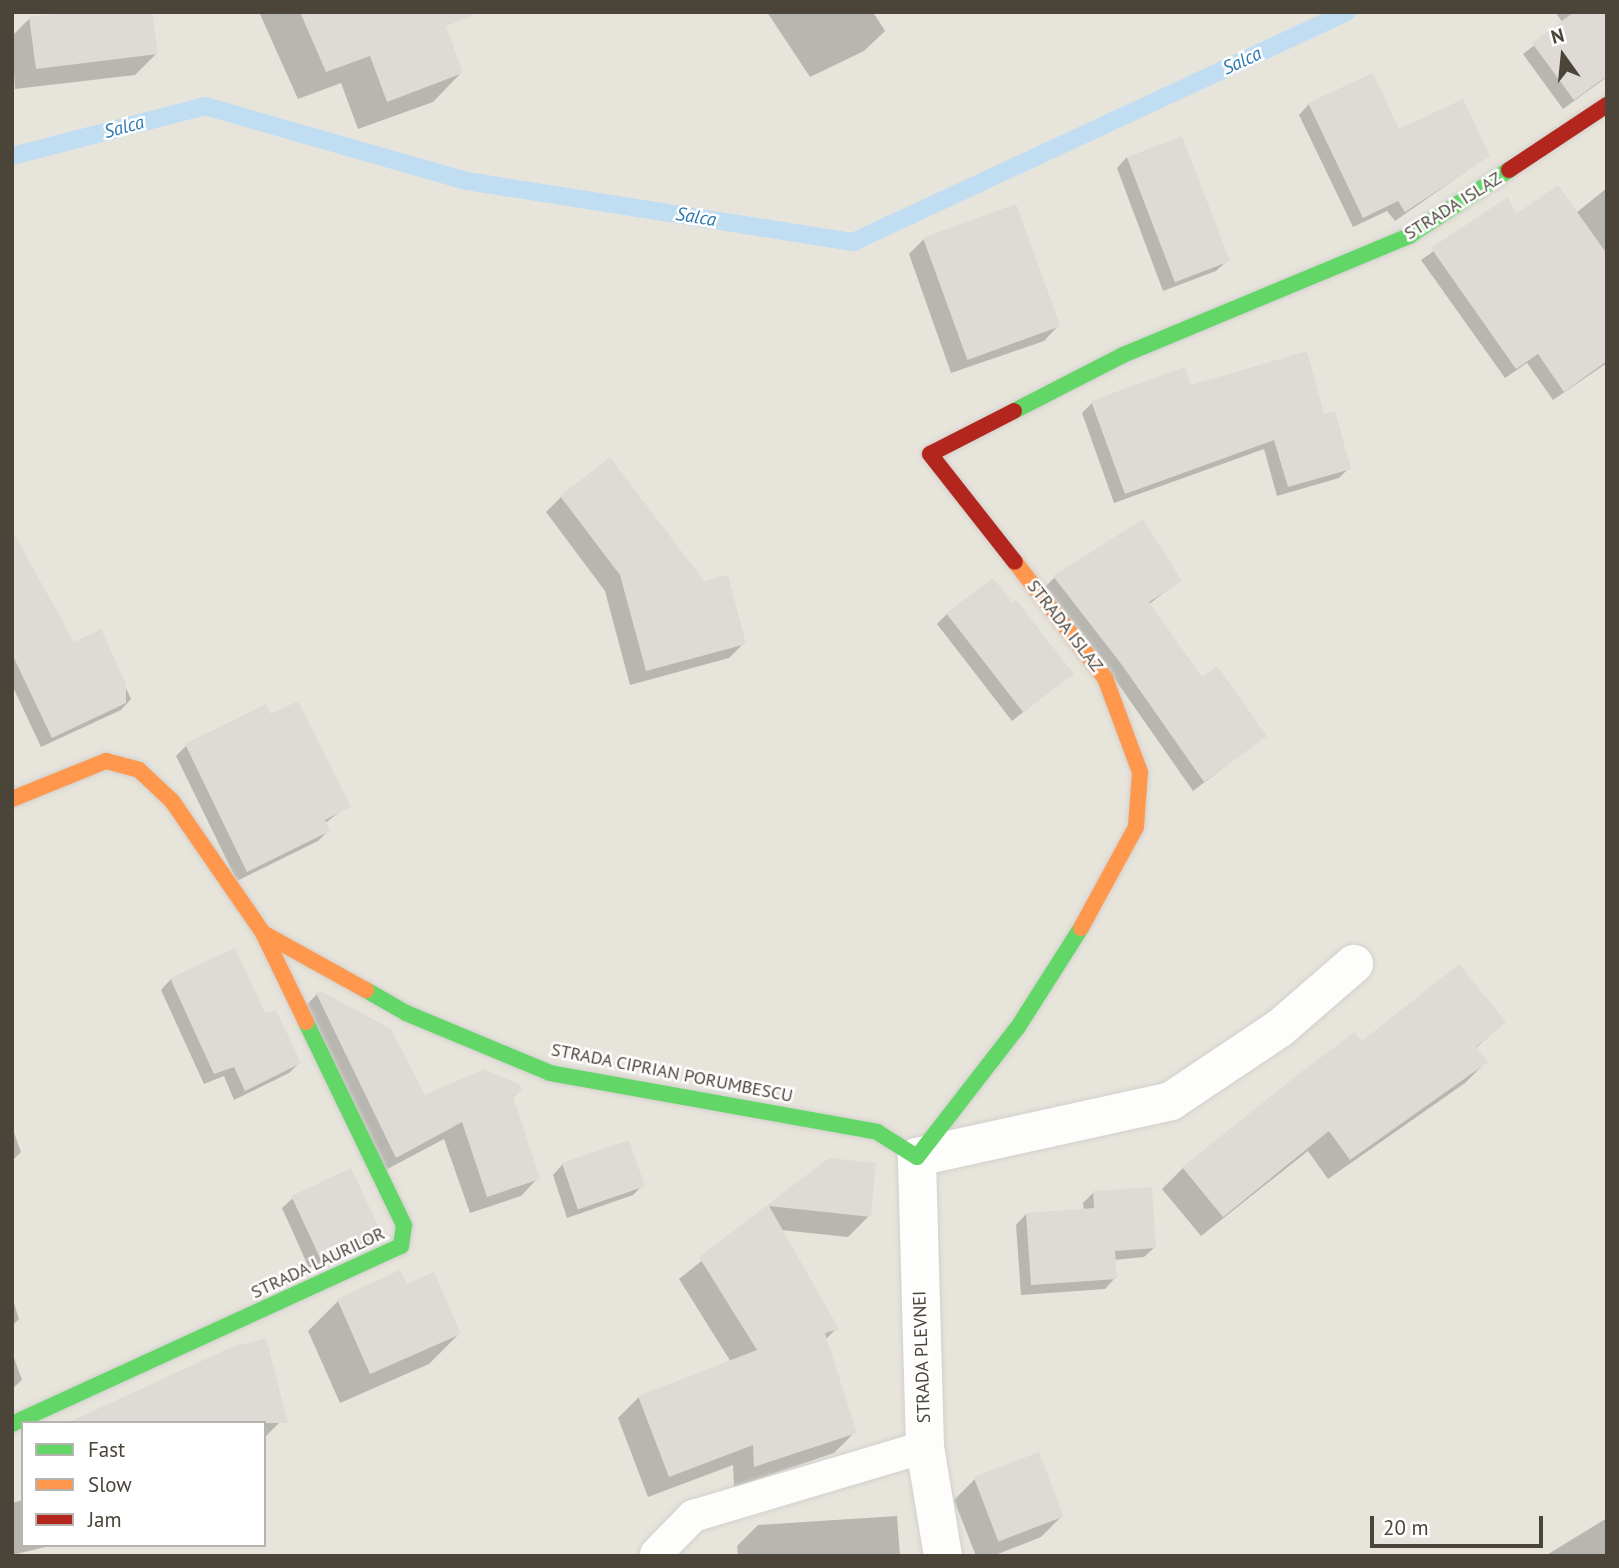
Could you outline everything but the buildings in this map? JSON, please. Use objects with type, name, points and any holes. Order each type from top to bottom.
[{"type":"street","name":"STRADA ISLAZ","points":[[917,1157],[1017,1027],[1082,926],[1136,827],[1140,772],[1105,678],[930,454],[1123,355],[1409,236],[1607,105]]},
{"type":"street","name":"STRADA CIPRIAN PORUMBESCU","points":[[12,799],[106,761],[139,770],[172,801],[263,933],[406,1013],[550,1073],[877,1132],[917,1157]]},
{"type":"street","name":"STRADA LAURILOR","points":[[12,1424],[401,1246],[404,1225],[263,933]]},
{"type":"street","points":[[917,1157],[1171,1101],[1280,1028],[1354,964]]},
{"type":"street","name":"STRADA PLEVNEI","points":[[917,1157],[925,1447],[943,1556]]},
{"type":"lane","points":[[656,1554],[693,1516],[925,1447]]},
{"type":"shaded area","points":[[12,12],[1607,12],[1607,1556],[12,1556]]},
{"type":"waterway","name":"Salca","points":[[12,156],[205,106],[467,181],[853,242],[1347,12]]},
{"type":"traffic: fast","points":[[1014,411],[1123,355],[1409,236],[1509,170]]},
{"type":"traffic: fast","points":[[366,990],[406,1013],[550,1073],[877,1132],[917,1157],[1018,1027],[1081,928]]},
{"type":"traffic: fast","points":[[12,1424],[401,1246],[404,1225],[306,1022]]},
{"type":"traffic: slow","points":[[1015,562],[1105,678],[1140,772],[1136,827],[1081,928]]},
{"type":"traffic: slow","points":[[12,799],[106,761],[139,770],[172,801],[263,933],[366,990]]},
{"type":"traffic: slow","points":[[263,933],[306,1022]]},
{"type":"traffic: jam","points":[[1509,170],[1607,105]]},
{"type":"traffic: jam","points":[[1014,411],[930,454],[1015,562]]}]
